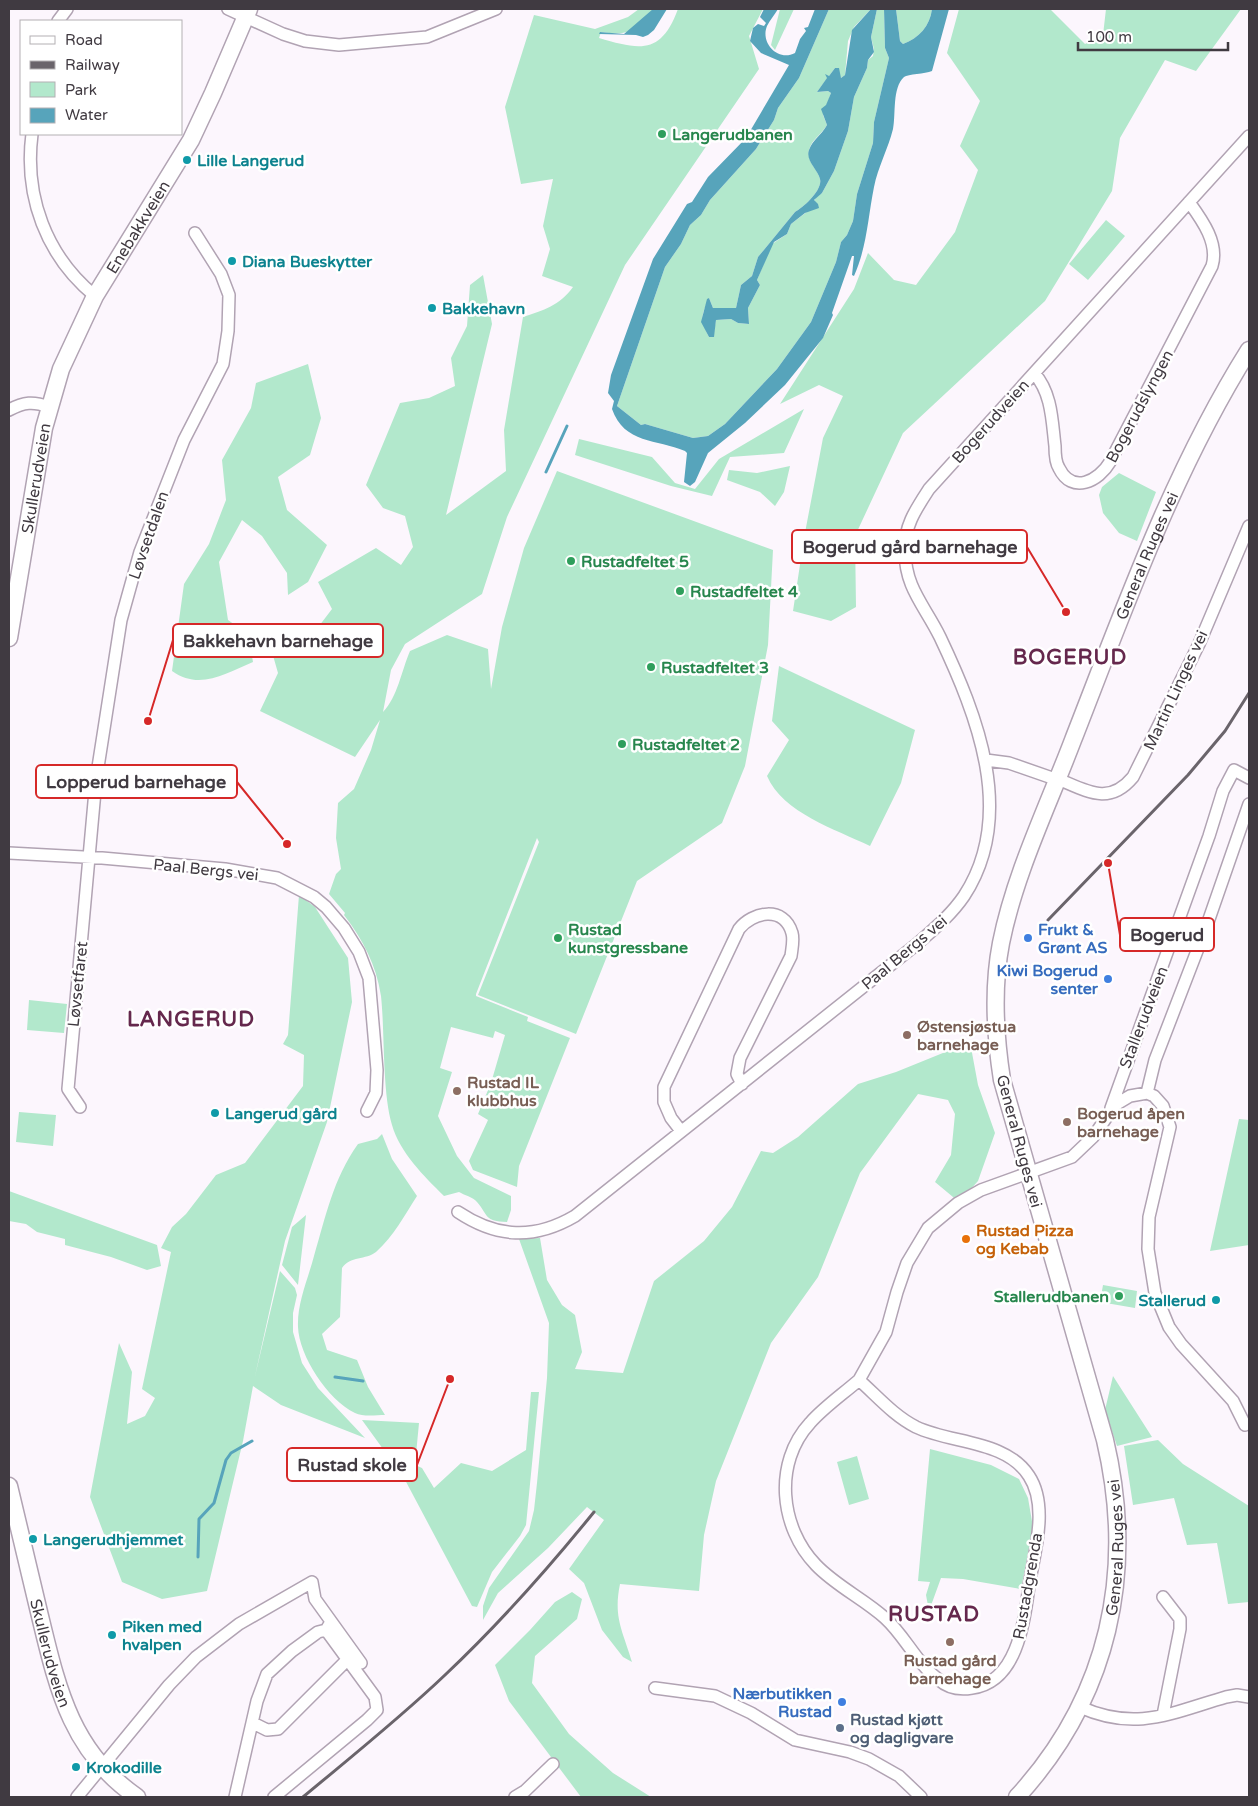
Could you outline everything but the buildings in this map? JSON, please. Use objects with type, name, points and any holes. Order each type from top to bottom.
[{"type":"main road","name":"Enebakkveien","points":[[49,407],[67,354],[95,296],[191,140],[213,94],[247,13]]},
{"type":"main road","name":"General Ruges vei","points":[[1017,1797],[1050,1757],[1080,1707],[1103,1648],[1113,1605],[1118,1561],[1117,1516],[1105,1440],[1027,1173],[1002,1080],[996,1036],[997,976],[1010,906],[1162,517],[1214,410],[1249,350]]},
{"type":"main road","name":"Skullerudveien","points":[[9,638],[49,407]]},
{"type":"main road","name":"Skullerudveien","points":[[9,1486],[58,1688],[74,1727],[102,1766],[138,1797]]},
{"type":"street","points":[[59,20],[67,9]]},
{"type":"street","points":[[228,9],[247,13],[305,41],[339,45],[427,37],[496,9]]},
{"type":"street","points":[[32,135],[31,178],[36,207],[45,233],[70,274],[95,296]]},
{"type":"street","name":"Bogerudveien","points":[[986,760],[953,664],[936,630],[920,607],[909,580],[905,541],[912,514],[929,489],[1249,136]]},
{"type":"street","name":"Bogerudslyngen","points":[[1034,373],[1040,380],[1049,402],[1058,468],[1069,479],[1083,483],[1090,482],[1103,473],[1110,462],[1212,266],[1215,252],[1213,243],[1189,202]]},
{"type":"street","name":"Løvsetdalen","points":[[88,858],[99,761],[122,620],[134,569],[167,480],[223,364],[229,323],[229,295],[221,274],[195,233]]},
{"type":"street","points":[[9,410],[20,403],[30,402],[49,407]]},
{"type":"street","name":"Martin Linges vei","points":[[1058,780],[1092,792],[1112,794],[1126,786],[1133,777],[1199,644],[1249,526]]},
{"type":"street","points":[[986,760],[1009,763],[1058,780]]},
{"type":"street","name":"Paal Bergs vei","points":[[458,1212],[479,1226],[516,1233],[556,1225],[575,1216],[917,944],[955,908],[970,886],[981,862],[990,802],[986,760]]},
{"type":"street","name":"Stallerudveien","points":[[1109,1112],[1206,845],[1223,790],[1234,770],[1249,778]]},
{"type":"street","name":"Stallerudveien","points":[[1027,1173],[1064,1160],[1080,1151],[1093,1137],[1109,1112],[1122,1099],[1147,1093],[1155,1060],[1207,925],[1249,804]]},
{"type":"street","name":"Paal Bergs vei","points":[[9,853],[226,869],[264,875],[297,887],[326,907],[344,928],[359,952],[371,990],[377,1082],[376,1093],[367,1111]]},
{"type":"street","name":"Løvsetfaret","points":[[80,1106],[68,1089],[88,858]]},
{"type":"street","points":[[681,1131],[671,1118],[664,1102],[665,1083],[738,929],[752,916],[776,915],[788,926],[792,941],[791,956],[740,1058],[737,1074],[742,1084]]},
{"type":"street","points":[[1147,1093],[1154,1096],[1163,1106],[1170,1126],[1149,1217],[1148,1249],[1155,1293],[1169,1327],[1181,1344],[1232,1401],[1245,1425]]},
{"type":"street","name":"Rustadgrenda","points":[[859,1380],[886,1406],[916,1427],[947,1439],[1006,1454],[1030,1477],[1037,1492],[1038,1518],[1024,1624],[1008,1662],[997,1678],[989,1684],[971,1688],[956,1688],[937,1679],[884,1617],[816,1566],[805,1553],[792,1529],[785,1501],[786,1476],[796,1445],[810,1422],[859,1380],[886,1332],[907,1263],[928,1228],[964,1198],[991,1185],[1027,1173]]},
{"type":"street","points":[[77,1797],[196,1658],[239,1624],[312,1582],[314,1597],[328,1626],[347,1660],[375,1697],[377,1710],[274,1797]]},
{"type":"street","points":[[1163,1597],[1180,1620],[1180,1629],[1163,1715]]},
{"type":"street","points":[[328,1626],[361,1663]]},
{"type":"street","points":[[235,1797],[258,1701],[267,1674],[292,1651],[328,1626]]},
{"type":"street","points":[[253,1723],[267,1730],[278,1729],[347,1660]]},
{"type":"street","points":[[654,1688],[716,1696],[739,1706],[796,1740],[850,1752],[869,1759],[899,1776],[921,1797]]},
{"type":"street","points":[[1080,1707],[1126,1721],[1163,1715],[1226,1697],[1237,1695],[1249,1697]]},
{"type":"street","points":[[515,1797],[525,1792],[554,1764]]},
{"type":"green space","points":[[639,9],[654,9],[630,30],[619,33],[601,32],[599,38],[626,45],[648,45],[656,42],[664,35],[678,9],[763,9],[749,36],[759,69],[625,265],[507,517],[482,594],[405,644],[391,670],[383,712],[396,691],[410,651],[447,635],[488,649],[491,689],[502,627],[524,548],[557,471],[773,550],[768,645],[745,766],[722,823],[637,881],[576,1034],[478,995],[539,842],[537,838],[476,994],[476,996],[528,1017],[527,1021],[570,1038],[519,1166],[517,1187],[473,1170],[469,1161],[488,1120],[478,1114],[491,1083],[505,1035],[495,1031],[493,1038],[451,1027],[440,1068],[452,1072],[438,1116],[457,1156],[474,1178],[511,1196],[511,1210],[507,1222],[491,1219],[477,1202],[459,1192],[444,1196],[414,1164],[401,1145],[392,1125],[389,1111],[385,1079],[381,996],[376,973],[368,953],[344,915],[345,913],[329,894],[336,874],[341,869],[336,838],[338,803],[354,789],[371,750],[380,720],[355,757],[260,711],[278,673],[270,645],[316,630],[332,609],[318,582],[376,548],[401,565],[413,547],[405,516],[383,508],[366,485],[400,403],[429,398],[455,386],[451,358],[467,326],[470,285],[483,275],[492,324],[446,515],[506,471],[504,430],[523,317],[557,303],[573,287],[542,276],[550,249],[543,226],[553,179],[521,184],[505,107],[534,15],[595,29],[628,17]]},
{"type":"green space","points":[[780,9],[794,9],[775,50],[771,45]]},
{"type":"green space","points":[[829,9],[871,9],[854,27],[848,41],[845,75],[841,78],[835,68],[817,92],[828,91],[831,93],[823,115],[827,125],[812,143],[809,150],[809,158],[820,179],[816,193],[803,207],[795,212],[758,257],[752,276],[741,285],[736,308],[713,308],[709,298],[704,309],[703,318],[709,337],[713,337],[716,320],[731,319],[738,323],[749,324],[748,308],[760,285],[757,280],[772,244],[787,234],[791,224],[808,211],[817,196],[822,193],[834,171],[848,131],[854,97],[867,68],[868,60],[873,56],[874,49],[871,37],[877,9],[884,9],[885,48],[889,58],[874,122],[873,143],[857,194],[853,221],[847,235],[841,242],[836,262],[811,322],[777,369],[725,424],[708,436],[693,438],[645,424],[641,425],[617,406],[665,267],[681,244],[690,225],[701,215],[710,200],[756,149],[774,120],[778,108],[799,78]]},
{"type":"green space","points":[[896,9],[932,9],[929,21],[923,31],[903,44],[900,41]]},
{"type":"green space","points":[[959,9],[1050,9],[1085,44],[1103,35],[1106,9],[1241,9],[1196,71],[1165,60],[1120,138],[1112,191],[1045,301],[903,433],[855,536],[856,607],[831,621],[793,611],[804,538],[823,438],[843,396],[819,385],[780,404],[854,289],[868,253],[894,280],[916,285],[955,232],[978,170],[960,146],[980,101],[947,53]]},
{"type":"green space","points":[[1106,220],[1125,236],[1088,280],[1069,264]]},
{"type":"green space","points":[[308,364],[321,418],[310,455],[278,477],[287,510],[327,545],[308,582],[288,595],[287,573],[262,536],[242,520],[219,562],[228,620],[248,634],[253,662],[213,678],[193,680],[182,677],[172,671],[184,584],[209,544],[226,500],[222,460],[251,408],[256,383]]},
{"type":"green space","points":[[804,409],[784,453],[730,457],[712,496],[671,486],[575,455],[579,439],[652,457],[675,483],[695,489],[719,459]]},
{"type":"green space","points":[[790,466],[784,492],[775,506],[760,492],[727,480],[729,470],[757,473]]},
{"type":"green space","points":[[1119,473],[1156,492],[1137,541],[1119,533],[1103,513],[1099,495],[1102,487]]},
{"type":"green space","points":[[779,666],[915,730],[901,783],[870,846],[811,819],[797,810],[775,789],[767,776],[789,740],[772,721]]},
{"type":"green space","points":[[299,895],[315,907],[348,958],[352,1002],[327,1122],[285,1241],[255,1376],[280,1271],[295,1288],[297,1295],[293,1313],[293,1332],[302,1363],[318,1388],[365,1438],[281,1405],[253,1386],[243,1441],[207,1591],[162,1599],[122,1582],[90,1497],[119,1343],[132,1372],[127,1424],[145,1416],[155,1398],[142,1389],[171,1252],[161,1248],[172,1227],[186,1214],[216,1175],[245,1163],[303,1086],[304,1055],[283,1044],[288,1035]]},
{"type":"green space","points":[[29,1000],[67,1004],[64,1033],[27,1030]]},
{"type":"green space","points":[[970,1042],[978,1085],[995,1133],[978,1181],[959,1202],[935,1182],[951,1155],[955,1114],[948,1100],[918,1094],[860,1173],[818,1277],[771,1343],[716,1481],[704,1535],[699,1591],[620,1584],[618,1615],[632,1662],[623,1657],[602,1630],[584,1583],[569,1569],[604,1520],[587,1507],[548,1548],[498,1593],[483,1620],[483,1606],[489,1588],[529,1531],[534,1510],[547,1378],[549,1323],[519,1239],[540,1238],[547,1280],[562,1305],[575,1315],[582,1352],[575,1369],[623,1373],[654,1281],[704,1241],[732,1207],[761,1151],[773,1153],[798,1137],[858,1084],[896,1072]]},
{"type":"green space","points":[[19,1112],[56,1115],[53,1146],[16,1142]]},
{"type":"green space","points":[[1239,1119],[1249,1120],[1249,1245],[1210,1251]]},
{"type":"green space","points":[[382,1134],[392,1159],[417,1196],[393,1233],[376,1252],[349,1262],[342,1268],[340,1317],[322,1334],[327,1350],[357,1360],[368,1387],[385,1415],[366,1415],[355,1413],[345,1407],[325,1388],[309,1364],[300,1338],[298,1318],[303,1291],[336,1184],[349,1157],[358,1144],[377,1139]]},
{"type":"green space","points":[[9,1191],[157,1245],[161,1266],[147,1270],[111,1257],[65,1245],[65,1239],[37,1232],[26,1224],[9,1221]]},
{"type":"green space","points":[[306,1215],[298,1285],[282,1265],[292,1227]]},
{"type":"green space","name":"Stallerudbanen","points":[[1103,1285],[1137,1291],[1135,1308],[1100,1302]]},
{"type":"green space","points":[[1113,1376],[1152,1437],[1117,1446],[1105,1410]]},
{"type":"green space","points":[[531,1392],[539,1392],[526,1525],[520,1536],[492,1572],[477,1607],[472,1606],[404,1478],[362,1420],[419,1423],[415,1465],[422,1468],[434,1488],[461,1463],[492,1471],[526,1450]]},
{"type":"green space","points":[[1158,1440],[1183,1464],[1249,1506],[1249,1602],[1228,1604],[1217,1543],[1187,1545],[1174,1498],[1133,1505],[1124,1446]]},
{"type":"green space","points":[[930,1449],[991,1465],[1019,1479],[1028,1498],[1033,1527],[1021,1589],[963,1579],[941,1578],[929,1611],[926,1595],[930,1582],[918,1581]]},
{"type":"green space","points":[[857,1456],[869,1499],[849,1505],[837,1462]]},
{"type":"green space","points":[[572,1592],[582,1599],[577,1619],[535,1656],[532,1683],[569,1734],[613,1773],[651,1797],[581,1797],[509,1701],[495,1665],[555,1602]]},
{"type":"water","points":[[653,9],[667,9],[654,30],[648,35],[643,37],[636,35],[599,34],[600,32],[624,34]]},
{"type":"water","points":[[764,9],[778,9],[765,32],[768,44],[777,53],[789,55],[795,53],[800,39],[806,31],[804,28],[808,27],[815,9],[829,9],[799,78],[778,108],[774,120],[756,149],[710,200],[701,215],[690,225],[681,244],[665,267],[617,406],[641,425],[645,424],[693,438],[708,436],[725,424],[777,369],[811,322],[836,262],[841,242],[847,235],[853,221],[857,194],[873,143],[874,122],[889,58],[885,48],[884,9],[896,9],[900,41],[903,44],[923,31],[929,21],[932,9],[949,9],[932,71],[909,75],[900,82],[896,94],[893,129],[876,180],[862,254],[854,276],[852,275],[854,256],[852,256],[832,313],[833,315],[823,338],[785,385],[745,423],[708,453],[695,482],[690,486],[684,482],[687,453],[674,447],[642,439],[625,429],[617,420],[612,409],[614,401],[608,393],[611,375],[653,259],[687,204],[692,202],[708,177],[746,138],[789,65],[761,53],[750,41],[753,28],[758,24],[764,26],[766,23],[760,17]]},
{"type":"water","points":[[871,9],[877,9],[871,37],[874,52],[868,60],[867,68],[854,97],[848,131],[834,171],[822,193],[814,200],[819,208],[805,213],[791,224],[787,234],[774,242],[757,280],[760,285],[748,308],[749,324],[738,323],[731,319],[716,320],[714,337],[709,337],[701,322],[707,299],[709,298],[713,308],[736,308],[741,285],[752,276],[758,257],[795,212],[803,207],[816,193],[820,179],[808,154],[813,143],[827,125],[821,109],[826,105],[831,93],[828,91],[817,92],[827,78],[825,74],[829,76],[835,68],[839,68],[841,78],[845,75],[852,30]]},
{"type":"waterway","points":[[546,472],[567,426]]},
{"type":"waterway","points":[[335,1377],[363,1381]]},
{"type":"waterway","points":[[198,1557],[199,1519],[214,1503],[226,1460],[231,1453],[252,1441]]},
{"type":"railway","points":[[1048,920],[1188,775],[1225,731],[1249,693]]},
{"type":"railway","points":[[303,1797],[393,1722],[465,1656],[522,1596],[594,1512]]},
{"type":"place","name":"Langerudbanen","points":[[662,134]]},
{"type":"place","name":"Lille Langerud","points":[[187,160]]},
{"type":"place","name":"Diana Bueskytter","points":[[232,261]]},
{"type":"place","name":"Bakkehavn","points":[[432,308]]},
{"type":"place","name":"Rustadfeltet 5","points":[[571,561]]},
{"type":"place","name":"Rustadfeltet 4","points":[[680,591]]},
{"type":"place","name":"Bogerud gård barnehage","points":[[1066,612]]},
{"type":"place","name":"Rustadfeltet 3","points":[[651,667]]},
{"type":"place","name":"Bakkehavn barnehage","points":[[148,721]]},
{"type":"place","name":"Rustadfeltet 2","points":[[622,744]]},
{"type":"place","name":"Lopperud barnehage","points":[[287,844]]},
{"type":"place","name":"Bogerud","points":[[1108,863]]},
{"type":"place","name":"Rustad kunstgressbane","points":[[558,938]]},
{"type":"place","name":"Frukt & Grønt AS","points":[[1028,938]]},
{"type":"place","name":"Kiwi Bogerud senter","points":[[1108,979]]},
{"type":"place","name":"Østensjøstua barnehage","points":[[907,1035]]},
{"type":"place","name":"Rustad IL klubbhus","points":[[457,1091]]},
{"type":"place","name":"Langerud gård","points":[[215,1113]]},
{"type":"place","name":"Bogerud åpen barnehage","points":[[1067,1122]]},
{"type":"place","name":"Rustad Pizza og Kebab","points":[[966,1239]]},
{"type":"place","name":"Stallerudbanen","points":[[1119,1296]]},
{"type":"place","name":"Stallerud","points":[[1216,1300]]},
{"type":"place","name":"Rustad skole","points":[[450,1379]]},
{"type":"place","name":"Langerudhjemmet","points":[[33,1539]]},
{"type":"place","name":"Piken med hvalpen","points":[[112,1635]]},
{"type":"place","name":"Rustad gård barnehage","points":[[950,1642]]},
{"type":"place","name":"Nærbutikken Rustad","points":[[842,1702]]},
{"type":"place","name":"Rustad kjøtt og dagligvare","points":[[840,1728]]},
{"type":"place","name":"Krokodille","points":[[76,1767]]},
{"type":"district","name":"BOGERUD","points":[[1070,657]]},
{"type":"district","name":"LANGERUD","points":[[191,1019]]},
{"type":"district","name":"RUSTAD","points":[[934,1614]]}]
